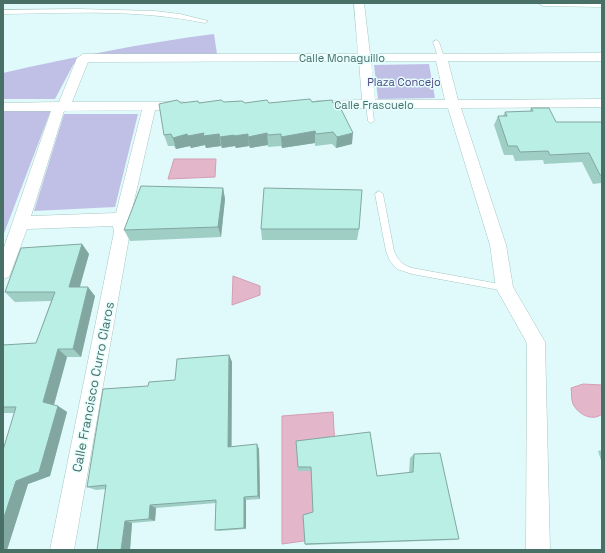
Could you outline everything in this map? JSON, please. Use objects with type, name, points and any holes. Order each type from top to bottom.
[{"type":"street","points":[[359,3],[363,58],[369,105]]},
{"type":"street","points":[[543,3],[602,4]]},
{"type":"street","name":"Calle Monaguillo","points":[[62,106],[83,58],[602,57]]},
{"type":"street","points":[[441,58],[452,104],[498,245],[505,288],[536,342],[538,550]]},
{"type":"street","name":"Calle Frascuelo","points":[[306,105],[602,103]]},
{"type":"street","points":[[3,106],[196,106]]},
{"type":"street","points":[[3,272],[62,106]]},
{"type":"street","name":"Calle Francisco Curro Claros","points":[[62,550],[122,232],[121,223],[149,107]]},
{"type":"street","points":[[21,223],[106,219],[121,223]]},
{"type":"lane","points":[[3,12],[121,11],[174,15],[205,21]]},
{"type":"lane","points":[[436,42],[441,58]]},
{"type":"lane","points":[[369,105],[371,121]]},
{"type":"lane","points":[[379,194],[385,230],[395,263],[404,270],[505,288]]},
{"type":"green space","points":[[214,34],[217,54],[80,58],[73,65],[55,99],[3,99],[3,73],[108,51]]},
{"type":"green space","name":"Plaza Concejo","points":[[429,64],[435,98],[378,99],[374,65]]},
{"type":"green space","points":[[3,110],[51,110],[3,236]]},
{"type":"green space","points":[[64,114],[138,114],[115,207],[34,211]]},
{"type":"shaded area","points":[[174,159],[216,159],[215,177],[168,179]]},
{"type":"shaded area","points":[[233,276],[260,286],[260,295],[232,305]]},
{"type":"shaded area","points":[[583,384],[602,385],[602,414],[590,417],[582,414],[575,408],[572,400],[571,388]]},
{"type":"shaded area","points":[[333,412],[340,536],[282,544],[282,416]]},
{"type":"building","points":[[310,99],[312,102],[332,100],[333,103],[338,103],[353,133],[337,137],[333,132],[316,134],[315,131],[281,137],[281,134],[268,135],[267,133],[248,137],[248,134],[220,137],[219,134],[203,136],[204,133],[188,136],[187,134],[173,138],[171,134],[164,135],[159,104],[177,100],[181,103],[198,101],[199,103],[221,100],[224,102],[242,101],[245,103],[267,100],[269,103]]},
{"type":"building","points":[[531,108],[549,108],[556,122],[602,122],[602,175],[600,175],[589,153],[550,155],[548,151],[520,152],[517,146],[508,146],[498,116],[507,116],[505,112],[533,111]]},
{"type":"building","points":[[141,186],[223,188],[218,227],[124,230]]},
{"type":"building","points":[[264,188],[362,190],[359,229],[261,229]]},
{"type":"building","points":[[82,244],[69,287],[88,287],[73,349],[58,349],[43,402],[58,406],[39,472],[16,481],[3,520],[3,450],[16,407],[3,407],[3,345],[36,343],[55,292],[5,292],[21,248]]},
{"type":"building","points":[[229,355],[228,447],[257,444],[258,496],[244,497],[244,528],[215,530],[216,500],[150,505],[149,519],[125,521],[121,550],[97,550],[106,485],[87,487],[103,389],[148,386],[149,382],[175,380],[177,359]]},
{"type":"building","points":[[370,432],[377,476],[413,472],[414,454],[440,453],[459,539],[305,544],[303,515],[313,512],[311,467],[298,467],[296,441]]}]
